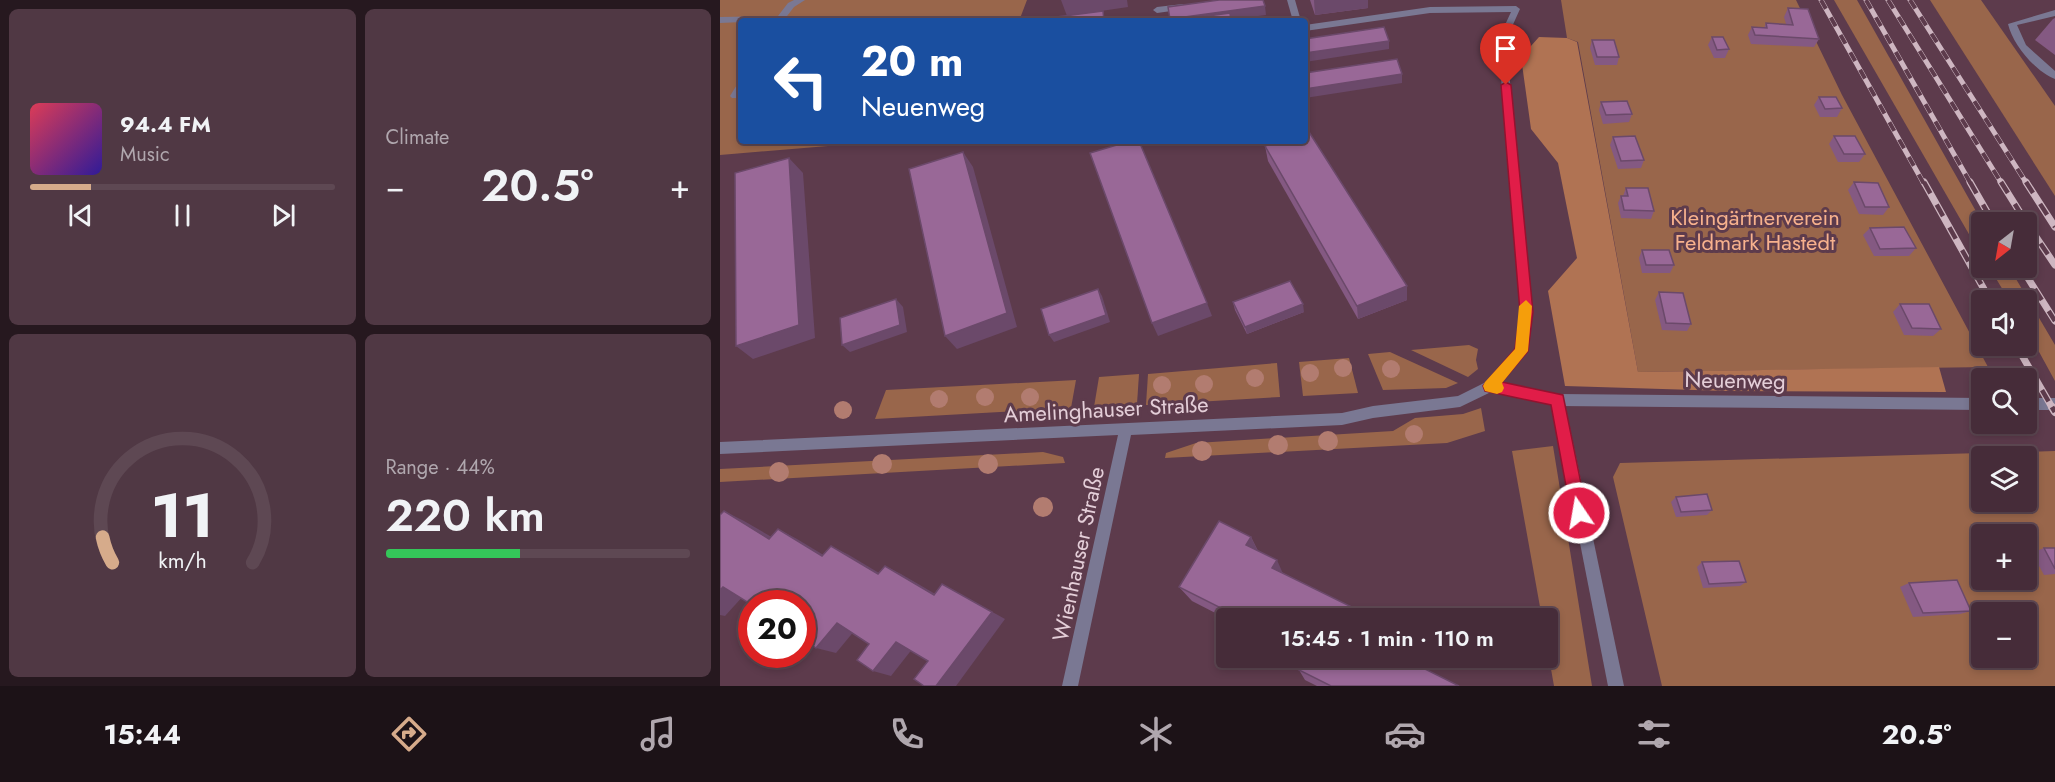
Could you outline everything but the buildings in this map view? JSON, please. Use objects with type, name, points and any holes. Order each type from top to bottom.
[{"type":"street","points":[[781,18],[791,5],[801,0]]},
{"type":"street","points":[[1291,0],[1296,18]]},
{"type":"street","points":[[1157,10],[1192,6]]},
{"type":"street","points":[[1308,28],[1430,10],[1516,9],[1502,40],[1526,312],[1521,351],[1490,386]]},
{"type":"street","points":[[2055,12],[2012,24],[2013,34],[2019,44],[2055,76]]},
{"type":"street","points":[[720,20],[738,20]]},
{"type":"street","points":[[735,96],[738,91]]},
{"type":"street","name":"Neuenweg","points":[[1490,386],[1558,399],[1971,404]]},
{"type":"street","name":"Amelinghauser Straße","points":[[720,448],[1342,419],[1372,412],[1460,401],[1490,386]]},
{"type":"street","points":[[1558,399],[1616,686]]},
{"type":"street","points":[[2037,404],[2055,404]]},
{"type":"street","name":"Wienhauser Straße","points":[[1070,686],[1126,430]]},
{"type":"green space","points":[[720,0],[1027,0],[1020,18],[738,18],[738,144],[852,144],[720,155]]},
{"type":"green space","name":"Kleingärtnerverein Feldmark Hastedt","points":[[1561,0],[1796,0],[1842,95],[1971,335],[1971,356],[1982,356],[1988,367],[1638,372],[1578,42],[1567,38]]},
{"type":"green space","points":[[1834,0],[1857,0],[1976,212],[1971,212],[1971,238]]},
{"type":"green space","points":[[1930,0],[1981,0],[2055,106],[2055,196]]},
{"type":"green space","points":[[1996,278],[2015,278],[2023,290],[2003,290]]},
{"type":"green space","points":[[2037,314],[2055,345],[2055,381],[2037,348]]},
{"type":"green space","points":[[1469,345],[1478,349],[1476,360],[1478,369],[1468,377],[1411,350]]},
{"type":"green space","points":[[1390,352],[1458,383],[1446,388],[1383,390],[1368,354]]},
{"type":"green space","points":[[1349,358],[1358,393],[1303,396],[1299,362]]},
{"type":"green space","points":[[1277,363],[1280,397],[1146,405],[1148,374]]},
{"type":"green space","points":[[1139,374],[1137,404],[1094,407],[1099,377]]},
{"type":"green space","points":[[1076,380],[1071,408],[875,419],[886,390]]},
{"type":"green space","points":[[1481,408],[1485,431],[1447,443],[1165,458],[1166,453],[1196,443],[1393,431],[1415,418],[1463,414]]},
{"type":"green space","points":[[1553,446],[1592,686],[1554,686],[1551,668],[1558,668],[1558,608],[1540,608],[1512,451]]},
{"type":"green space","points":[[2037,451],[2055,451],[2055,686],[1662,686],[1613,477],[1620,463],[1971,453],[1971,512],[2037,512]]},
{"type":"green space","points":[[1043,452],[1063,457],[1065,463],[720,482],[720,469]]},
{"type":"shaded area","points":[[1539,37],[1567,38],[1577,42],[1638,372],[1939,367],[1946,392],[1727,391],[1565,386],[1548,291],[1577,258],[1558,163],[1531,129],[1521,57]]},
{"type":"railway","points":[[1821,0],[1924,184]]},
{"type":"railway","points":[[1866,0],[1971,184]]},
{"type":"railway","points":[[1888,0],[2002,184]]},
{"type":"railway","points":[[1910,0],[2027,184]]},
{"type":"railway","points":[[1924,182],[1984,290]]},
{"type":"railway","points":[[1970,182],[1987,212]]},
{"type":"railway","points":[[2001,182],[2055,265]]},
{"type":"railway","points":[[2026,182],[2055,227]]},
{"type":"railway","points":[[2028,278],[2055,321]]},
{"type":"railway","points":[[2022,356],[2053,409]]},
{"type":"railway","points":[[2052,407],[2055,412]]},
{"type":"slow traffic","points":[[1497,388],[1490,386],[1521,351],[1526,306]]},
{"type":"route","points":[[1506,85],[1526,312],[1521,351],[1490,386],[1558,399],[1579,513]]}]
